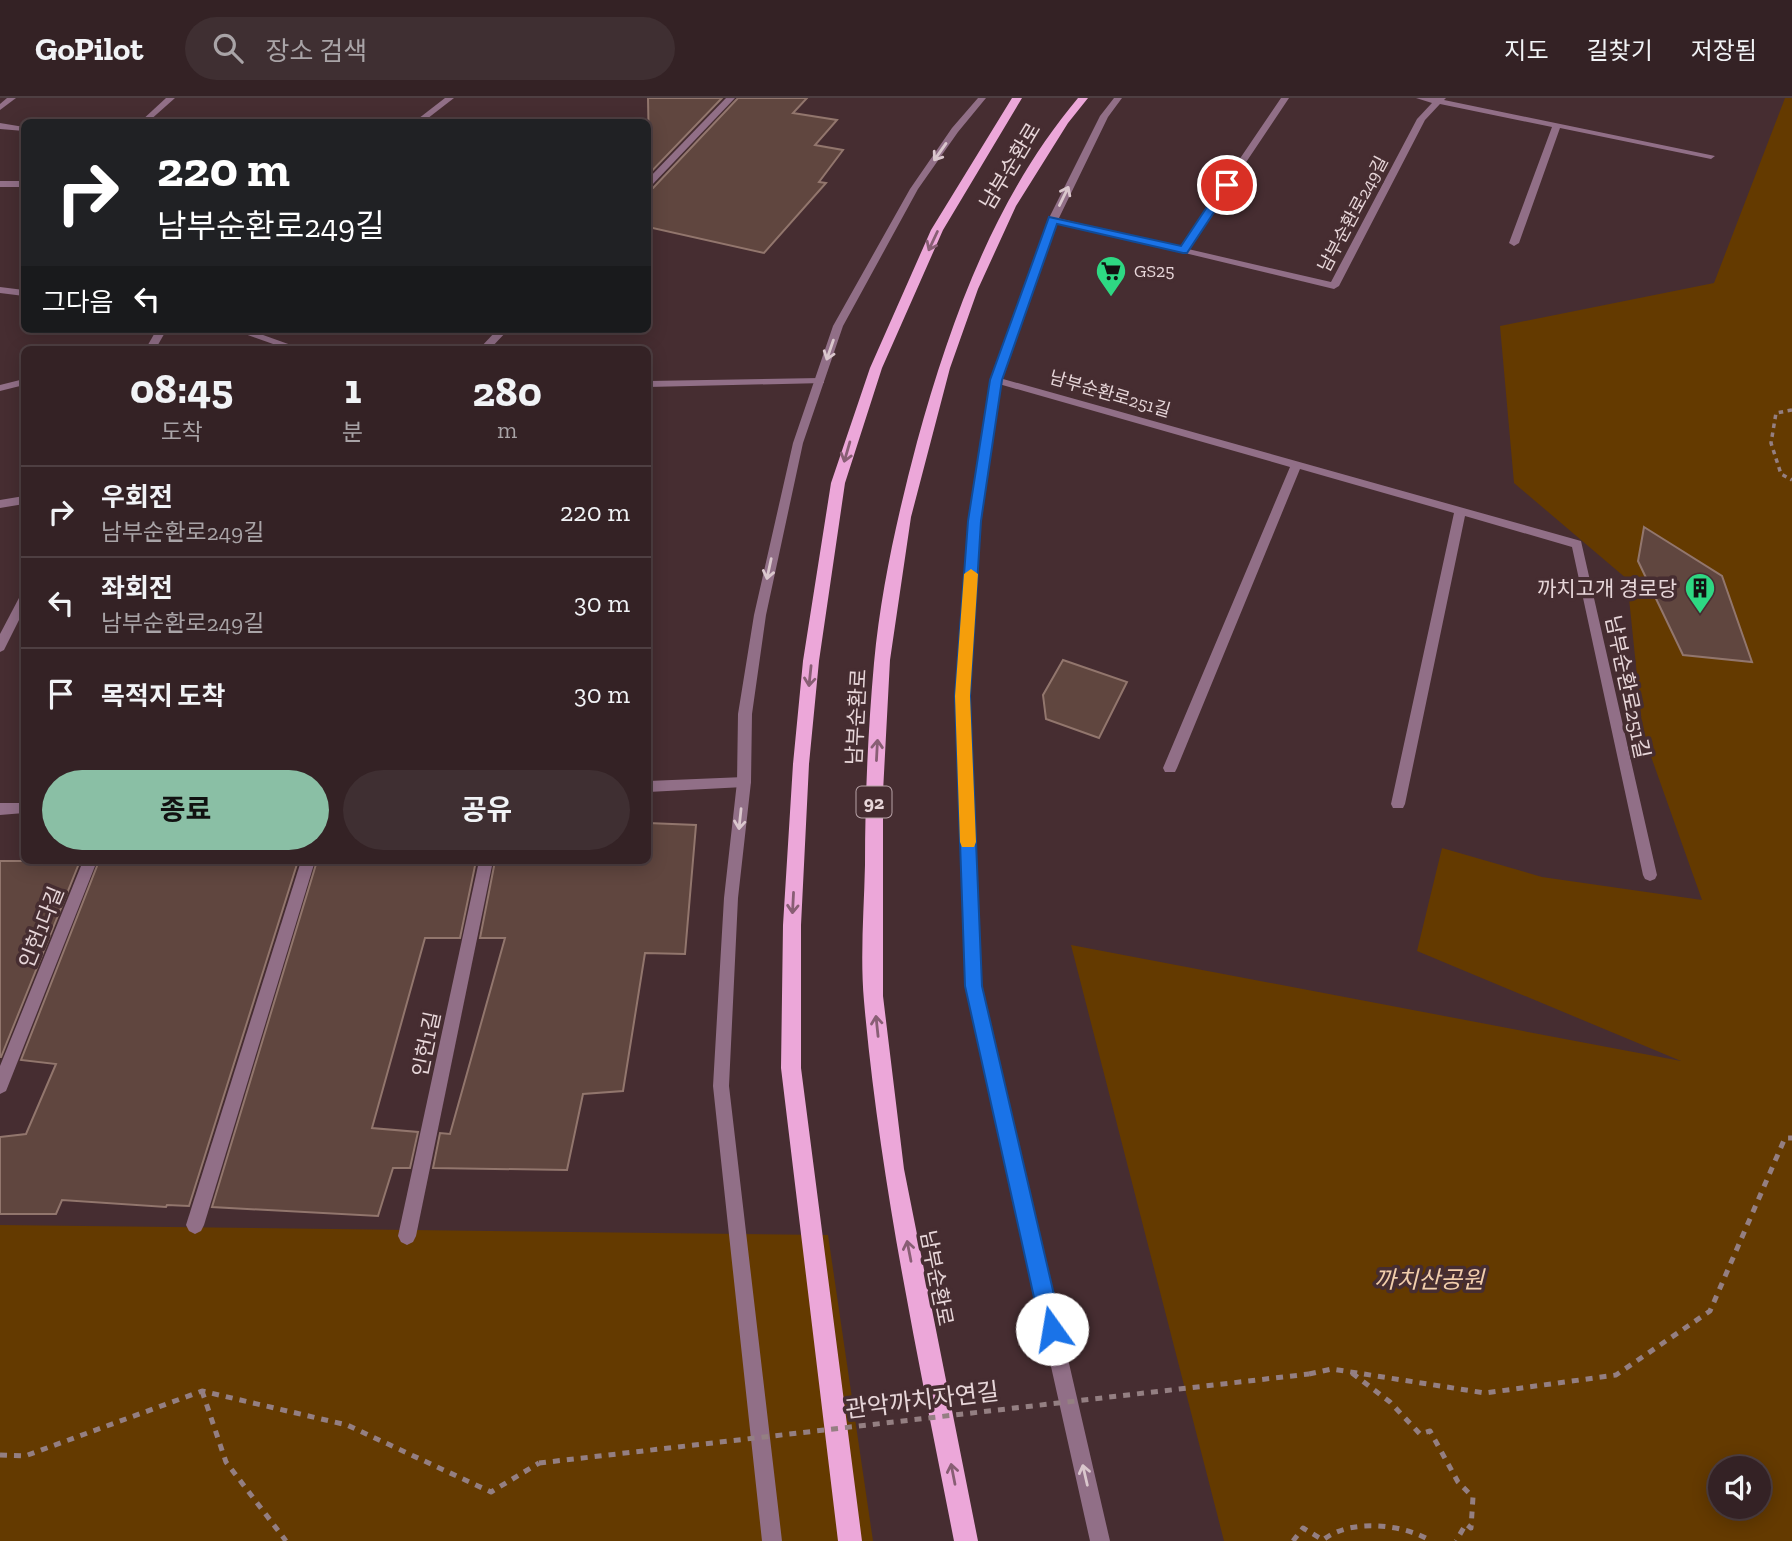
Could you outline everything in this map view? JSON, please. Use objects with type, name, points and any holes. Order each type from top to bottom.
[{"type":"main road","name":"남부순환로","points":[[850,1541],[791,1068],[792,925],[801,764],[811,661],[838,483],[876,368],[937,230],[1017,98]]},
{"type":"main road","name":"남부순환로","points":[[966,1541],[893,1169],[873,996],[874,792],[882,660],[904,517],[944,368],[972,289],[1010,206],[1064,121],[1083,98]]},
{"type":"street","points":[[0,108],[12,98]]},
{"type":"street","points":[[147,119],[171,98]]},
{"type":"street","points":[[422,119],[450,98]]},
{"type":"street","points":[[651,181],[731,98]]},
{"type":"street","points":[[772,1541],[721,1086],[731,898],[744,782],[745,715],[760,615],[798,443],[838,327],[914,188],[955,130],[982,98]]},
{"type":"street","points":[[1100,1541],[974,986],[962,696],[974,521],[996,380],[1053,220],[1104,116],[1118,98]]},
{"type":"street","points":[[1183,250],[1285,98]]},
{"type":"street","points":[[1420,98],[1441,100],[1712,156]]},
{"type":"street","name":"남부순환로249길","points":[[1053,220],[1334,286],[1421,119],[1441,100]]},
{"type":"street","points":[[1514,243],[1557,125]]},
{"type":"street","points":[[0,126],[21,129]]},
{"type":"street","points":[[0,184],[21,184]]},
{"type":"street","points":[[0,290],[21,293]]},
{"type":"street","points":[[248,333],[288,346]]},
{"type":"street","points":[[487,346],[500,333]]},
{"type":"street","name":"남부순환로251길","points":[[996,380],[1577,544],[1650,875]]},
{"type":"street","points":[[651,384],[820,381]]},
{"type":"street","points":[[0,388],[21,384]]},
{"type":"street","points":[[1170,768],[1296,465]]},
{"type":"street","points":[[0,503],[21,500]]},
{"type":"street","points":[[1398,804],[1460,511]]},
{"type":"street","points":[[0,647],[21,605]]},
{"type":"street","points":[[651,787],[744,782]]},
{"type":"street","points":[[0,809],[21,808]]},
{"type":"street","name":"인헌1다길","points":[[0,1086],[89,864]]},
{"type":"street","points":[[195,1225],[306,864]]},
{"type":"street","name":"인헌1길","points":[[407,1236],[485,864]]},
{"type":"path","points":[[1792,410],[1776,414],[1771,443],[1781,474],[1792,480]]},
{"type":"path","points":[[1332,1369],[1485,1394],[1616,1375],[1710,1311],[1785,1138],[1792,1138]]},
{"type":"path","points":[[1332,1369],[1353,1373],[1390,1402],[1420,1434],[1430,1431],[1458,1482],[1472,1497],[1471,1528],[1466,1524],[1456,1541]]},
{"type":"path","name":"관악까치자연길","points":[[202,1391],[347,1425],[491,1492],[539,1464],[1309,1374],[1332,1369]]},
{"type":"path","points":[[0,1455],[25,1456],[202,1391],[226,1462],[286,1541]]},
{"type":"path","points":[[1293,1541],[1303,1528],[1323,1540],[1329,1534],[1374,1526],[1415,1532],[1431,1541]]},
{"type":"green space","name":"까치산공원","points":[[1785,98],[1792,98],[1792,1541],[1224,1541],[1071,945],[1681,1061],[1417,951],[1442,848],[1542,877],[1702,900],[1643,734],[1627,579],[1514,483],[1500,326],[1714,283]]},
{"type":"green space","points":[[0,1225],[828,1235],[873,1541],[0,1541]]},
{"type":"building","points":[[648,98],[722,98],[651,172],[651,119],[648,119]]},
{"type":"building","points":[[738,98],[807,98],[793,113],[837,120],[815,145],[843,150],[819,182],[826,183],[764,253],[651,228],[653,188]]},
{"type":"building","name":"까치고개 경로당","points":[[1644,527],[1722,576],[1752,662],[1683,655],[1638,561]]},
{"type":"building","points":[[1063,660],[1127,682],[1099,738],[1046,719],[1043,695]]},
{"type":"building","points":[[651,823],[696,825],[685,954],[645,953],[623,1091],[583,1094],[567,1170],[433,1168],[440,1133],[450,1134],[505,938],[480,938],[494,864],[651,864]]},
{"type":"building","points":[[0,861],[21,861],[21,864],[79,864],[1,1057]]},
{"type":"building","points":[[98,864],[297,864],[189,1206],[62,1200],[56,1214],[0,1214],[0,1137],[26,1134],[56,1064],[21,1060]]},
{"type":"building","points":[[316,864],[475,864],[460,938],[425,938],[372,1128],[418,1132],[410,1168],[393,1168],[378,1216],[212,1207]]},
{"type":"slow traffic","points":[[968,842],[962,696],[971,574]]},
{"type":"place","name":"GS25","points":[[1111,298]]},
{"type":"place","name":"까치고개 경로당","points":[[1700,615]]},
{"type":"route","points":[[1052,1329],[974,986],[962,696],[974,521],[996,380],[1053,220],[1183,250],[1227,185]]}]
